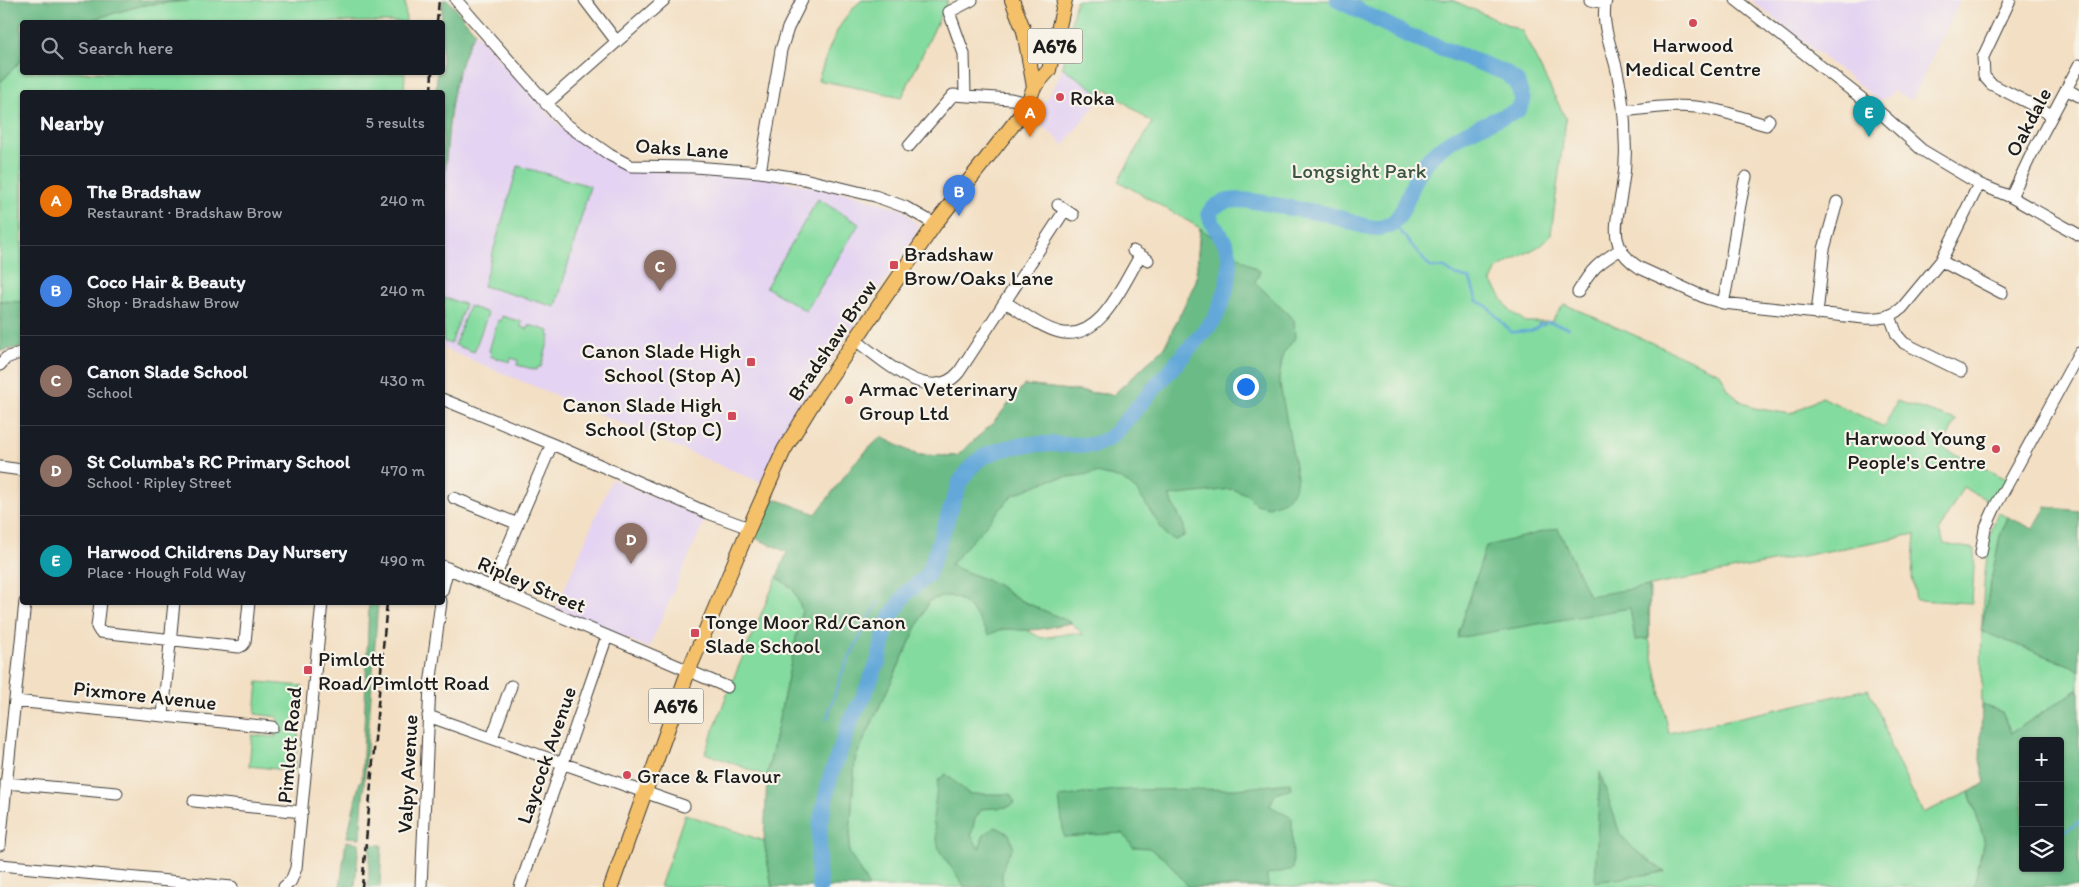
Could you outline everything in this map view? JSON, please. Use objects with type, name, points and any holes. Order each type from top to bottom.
[{"type":"main road","points":[[1012,0],[1024,31],[1034,87]]},
{"type":"main road","name":"A676","points":[[1034,87],[1049,70],[1064,0]]},
{"type":"main road","name":"Bradshaw Brow","points":[[749,528],[794,433],[935,224],[1019,117],[1028,103],[1034,87]]},
{"type":"main road","name":"A676","points":[[611,887],[688,672],[749,528]]},
{"type":"street","name":"Oaks Lane","points":[[456,0],[546,104],[573,130],[610,155],[631,166],[694,167],[760,172],[812,181],[875,196],[905,207],[935,224]]},
{"type":"street","points":[[585,0],[617,42]]},
{"type":"street","points":[[546,104],[664,0]]},
{"type":"street","points":[[760,172],[781,50],[788,28],[802,0]]},
{"type":"street","points":[[965,94],[964,54],[949,12],[972,0]]},
{"type":"street","points":[[1590,0],[1606,2],[1606,30],[1618,76],[1624,111],[1626,140],[1624,177],[1616,234],[1621,249],[1640,268],[1706,298],[1722,303],[1872,319],[1890,316],[1909,301],[1941,262],[1979,184]]},
{"type":"street","points":[[1736,0],[1883,115],[1922,150],[1979,184],[2011,197],[2079,234]]},
{"type":"street","points":[[2010,0],[1983,57],[1984,76],[1991,84],[2052,115]]},
{"type":"street","name":"Oakdale","points":[[2011,197],[2079,65]]},
{"type":"street","points":[[2066,89],[2079,96]]},
{"type":"street","points":[[909,146],[949,97],[953,95],[965,94],[1011,99],[1028,103]]},
{"type":"street","points":[[1624,111],[1670,106],[1691,106],[1710,109],[1766,125],[1769,120]]},
{"type":"street","points":[[1722,303],[1731,260],[1736,214],[1746,177]]},
{"type":"street","points":[[1817,314],[1824,249],[1838,202]]},
{"type":"street","points":[[855,340],[910,379],[926,385],[950,381],[959,372],[1065,210]]},
{"type":"street","points":[[1578,292],[1589,274],[1600,262],[1621,249]]},
{"type":"street","points":[[1005,302],[1044,326],[1061,332],[1070,334],[1086,330],[1100,321],[1140,256]]},
{"type":"street","points":[[1941,262],[2003,294]]},
{"type":"street","points":[[1890,316],[1897,335],[1904,343],[1963,372]]},
{"type":"street","points":[[0,366],[6,358],[20,353]]},
{"type":"street","points":[[1981,553],[1985,529],[1996,505],[2079,353]]},
{"type":"street","points":[[445,400],[552,444],[708,513],[749,528]]},
{"type":"street","points":[[491,586],[552,444]]},
{"type":"street","points":[[0,467],[20,470]]},
{"type":"street","points":[[454,498],[518,524]]},
{"type":"street","name":"Ripley Street","points":[[445,567],[726,688]]},
{"type":"street","points":[[0,845],[6,783],[5,754],[15,701],[25,605]]},
{"type":"street","points":[[100,605],[97,627],[100,632],[239,647],[243,646],[245,642],[249,605]]},
{"type":"street","points":[[163,715],[174,605]]},
{"type":"street","name":"Pimlott Road","points":[[284,887],[291,881],[296,868],[322,605]]},
{"type":"street","name":"Valpy Avenue","points":[[421,887],[430,685],[441,605]]},
{"type":"street","name":"Laycock Avenue","points":[[520,887],[607,636]]},
{"type":"street","points":[[492,738],[511,686]]},
{"type":"street","name":"Pixmore Avenue","points":[[15,701],[272,727]]},
{"type":"street","points":[[428,716],[684,806]]},
{"type":"street","points":[[6,783],[117,793]]},
{"type":"street","points":[[194,801],[302,812]]},
{"type":"street","points":[[0,865],[232,887]]},
{"type":"shaded area","points":[[1751,0],[1960,0],[1912,100],[1893,91],[1887,98],[1878,100]]},
{"type":"shaded area","points":[[475,32],[560,126],[622,166],[766,178],[853,194],[903,210],[917,224],[917,233],[790,421],[760,482],[445,349],[445,176],[454,87],[469,42]]},
{"type":"shaded area","points":[[1062,67],[1102,95],[1064,145],[1034,118],[1057,82]]},
{"type":"shaded area","points":[[612,479],[705,519],[649,648],[556,608]]},
{"type":"green space","points":[[0,0],[196,0],[143,5],[90,20],[20,20],[20,61],[0,83]]},
{"type":"green space","points":[[196,0],[405,0],[406,20],[90,20],[143,5]]},
{"type":"green space","points":[[443,0],[448,0],[475,32],[458,72],[453,94],[445,179],[445,90],[436,90],[437,75],[445,75],[445,20],[441,20]]},
{"type":"green space","points":[[862,0],[948,0],[902,97],[818,80],[840,26],[853,8]]},
{"type":"green space","name":"Longsight Park","points":[[1076,0],[1452,0],[1522,31],[1566,119],[1551,234],[1543,244],[1497,269],[1491,281],[1510,311],[1526,322],[1551,322],[1564,304],[1720,373],[1728,389],[1739,400],[1754,408],[1791,414],[1822,397],[1884,427],[1897,401],[1956,420],[1943,448],[2009,480],[1996,505],[1963,487],[1939,531],[1944,544],[1975,549],[1972,603],[1916,600],[1912,577],[1915,534],[1650,586],[1649,639],[1669,733],[1868,689],[1882,718],[1891,749],[1923,813],[1969,792],[1984,839],[1974,887],[869,887],[849,852],[855,759],[929,601],[945,596],[959,600],[971,609],[989,634],[998,630],[1013,628],[1027,630],[1041,638],[1074,633],[1083,635],[1072,623],[1020,600],[996,584],[949,565],[854,463],[881,437],[917,455],[957,456],[993,423],[1024,385],[1113,395],[1164,348],[1196,281],[1200,228],[1118,181],[1152,123],[1107,89],[1102,95],[1062,67]]},
{"type":"green space","points":[[20,61],[20,75],[405,75],[404,90],[20,90],[20,302],[0,301],[0,83]]},
{"type":"green space","points":[[518,166],[590,186],[556,307],[483,286]]},
{"type":"green space","points":[[818,199],[859,224],[806,311],[766,287]]},
{"type":"green space","points":[[1200,228],[1260,272],[1255,282],[1294,320],[1295,338],[1283,354],[1279,379],[1297,477],[1295,489],[1285,501],[1269,507],[1256,504],[1246,494],[1232,489],[1169,496],[1184,526],[1184,536],[1175,540],[1166,535],[1137,491],[1122,479],[1096,473],[1049,480],[1013,495],[950,565],[996,584],[1020,600],[1072,623],[1034,630],[1005,629],[989,635],[966,604],[959,600],[945,596],[929,601],[855,759],[849,852],[869,887],[772,887],[764,841],[767,776],[802,610],[793,589],[777,577],[787,552],[755,538],[773,498],[816,514],[854,463],[881,437],[917,455],[957,456],[993,423],[1024,385],[1113,395],[1164,348],[1196,281]]},
{"type":"green space","points":[[445,298],[465,304],[451,344],[445,342]]},
{"type":"green space","points":[[0,301],[20,302],[20,347],[0,351]]},
{"type":"green space","points":[[469,306],[488,313],[474,352],[455,345]]},
{"type":"green space","points":[[502,316],[522,322],[521,327],[528,329],[529,325],[549,331],[548,335],[550,336],[541,367],[538,367],[537,370],[517,365],[518,360],[511,358],[510,362],[490,356],[491,352],[489,351],[498,320],[501,321]]},
{"type":"green space","points":[[2046,507],[2079,511],[2079,671],[2072,666],[1981,631],[2000,536],[2008,517],[2033,529]]},
{"type":"green space","points":[[1998,513],[2008,517],[2000,536],[1982,626],[1988,549],[1990,535]]},
{"type":"green space","points":[[1558,528],[1589,596],[1649,586],[1649,639],[1635,640],[1630,608],[1457,638],[1486,546]]},
{"type":"green space","points":[[777,577],[793,589],[802,610],[767,776],[705,753],[729,689]]},
{"type":"green space","points":[[369,605],[378,605],[360,838],[347,837],[360,781],[362,781]]},
{"type":"green space","points":[[1982,631],[2072,666],[2079,671],[2079,689],[2011,733],[2002,712],[1982,705]]},
{"type":"green space","points":[[258,682],[303,686],[295,771],[249,766],[252,735],[276,737],[278,717],[255,714]]},
{"type":"green space","points":[[2079,689],[2079,885],[2077,887],[1974,887],[1984,839],[1969,792],[1985,783],[1980,760],[1982,705],[2002,712],[2011,733]]},
{"type":"green space","points":[[1600,772],[1620,834],[1635,850],[1665,872],[1595,882]]},
{"type":"green space","points":[[946,774],[969,794],[1010,794],[1015,803],[1007,807],[982,809],[975,819],[971,835],[979,849],[984,834],[996,827],[1009,834],[1013,847],[1004,866],[1002,876],[1003,887],[965,887],[939,850],[933,819],[938,780]]},
{"type":"green space","points":[[1290,783],[1291,789],[1275,794],[1270,806],[1292,818],[1293,869],[1267,875],[1268,887],[1189,887],[1166,860],[1149,848],[1133,847],[1123,833],[1064,837],[1059,797],[1116,790],[1237,789]]},
{"type":"green space","points":[[685,814],[764,841],[772,887],[660,887]]},
{"type":"green space","points":[[346,841],[359,843],[355,887],[340,887]]},
{"type":"green space","points":[[370,844],[382,845],[380,887],[368,887]]},
{"type":"waterway","points":[[820,887],[818,867],[820,825],[830,778],[852,717],[862,700],[878,662],[888,621],[906,593],[928,575],[960,482],[972,466],[993,452],[1007,448],[1036,444],[1094,445],[1106,440],[1115,433],[1214,320],[1218,312],[1225,294],[1230,265],[1227,247],[1210,218],[1209,213],[1217,205],[1236,200],[1253,201],[1324,214],[1366,227],[1377,228],[1386,226],[1399,216],[1418,174],[1437,151],[1462,134],[1518,110],[1523,101],[1517,82],[1506,73],[1407,35],[1338,0]]},
{"type":"waterway","points":[[1393,223],[1430,267],[1445,268],[1455,275],[1470,279],[1477,301],[1487,306],[1511,332],[1531,331],[1538,327],[1539,324],[1542,325],[1548,322],[1569,328]]},
{"type":"waterway","points":[[827,718],[843,670],[878,602]]},
{"type":"waterway","points":[[2064,831],[2079,822]]},
{"type":"railway","points":[[437,20],[439,0]]},
{"type":"railway","points":[[431,90],[432,75]]},
{"type":"railway","points":[[362,887],[387,605]]},
{"type":"place","name":"Harwood Medical Centre","points":[[1693,23]]},
{"type":"place","name":"Roka","points":[[1060,97]]},
{"type":"place","name":"The Bradshaw","points":[[1030,137]]},
{"type":"place","name":"Harwood Childrens Day Nursery","points":[[1869,137]]},
{"type":"place","name":"Coco Hair & Beauty","points":[[959,216]]},
{"type":"place","name":"Bradshaw Brow/Oaks Lane","points":[[894,265]]},
{"type":"place","name":"Canon Slade School","points":[[660,291]]},
{"type":"place","name":"Canon Slade High School (Stop A)","points":[[751,362]]},
{"type":"place","name":"Armac Veterinary Group Ltd","points":[[849,400]]},
{"type":"place","name":"Canon Slade High School (Stop C)","points":[[732,416]]},
{"type":"place","name":"Harwood Young People's Centre","points":[[1996,449]]},
{"type":"place","name":"St Columba's RC Primary School","points":[[631,564]]},
{"type":"place","name":"Tonge Moor Rd/Canon Slade School","points":[[695,633]]},
{"type":"place","name":"Pimlott Road/Pimlott Road","points":[[308,670]]},
{"type":"place","name":"Grace & Flavour","points":[[627,775]]}]
